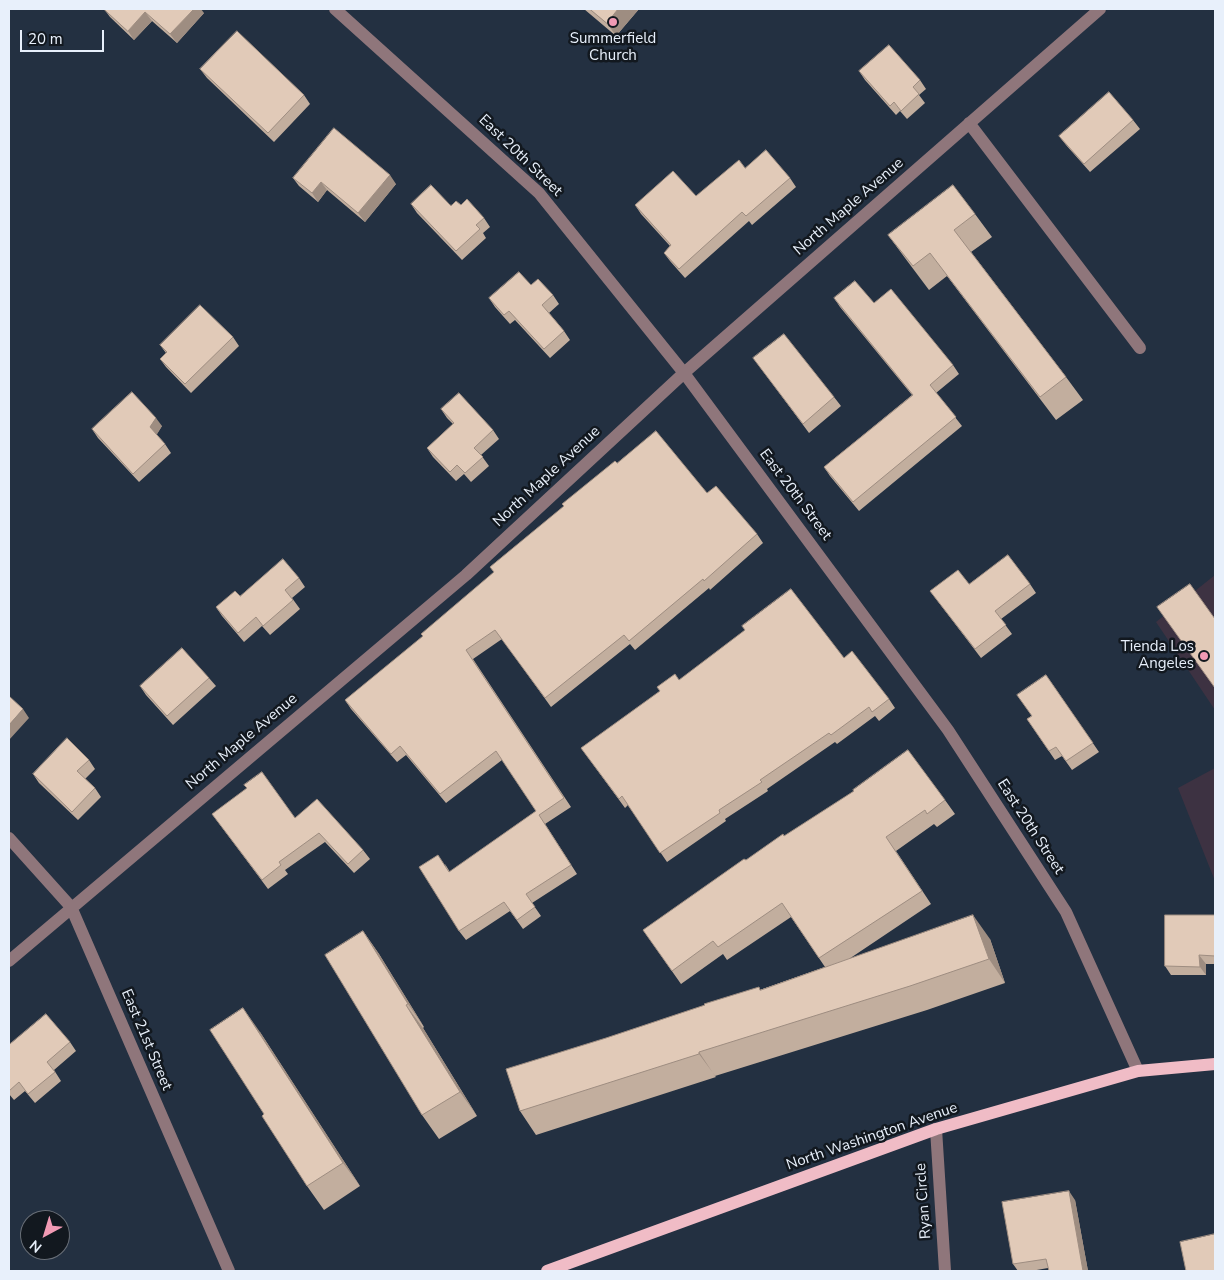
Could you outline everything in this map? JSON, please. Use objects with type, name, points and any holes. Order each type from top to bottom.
[{"type":"main road","name":"North Washington Avenue","points":[[547,1271],[936,1129],[1138,1071],[1215,1064]]},
{"type":"street","name":"East 20th Street","points":[[335,9],[539,193],[684,373],[821,556],[959,747],[1066,912],[1138,1071]]},
{"type":"street","name":"North Maple Avenue","points":[[9,961],[466,575],[684,373],[1100,9]]},
{"type":"street","points":[[969,123],[1140,348]]},
{"type":"street","name":"East 21st Street","points":[[9,838],[71,907],[229,1271]]},
{"type":"street","name":"Ryan Circle","points":[[936,1129],[946,1271]]},
{"type":"shaded area","points":[[1215,575],[1215,710],[1156,622]]},
{"type":"shaded area","points":[[1215,768],[1215,881],[1178,788]]},
{"type":"building","points":[[104,9],[194,9],[170,34],[145,12],[128,31]]},
{"type":"building","points":[[590,9],[618,9],[607,23]]},
{"type":"building","points":[[237,31],[304,95],[268,133],[200,69]]},
{"type":"building","points":[[889,45],[920,80],[913,87],[919,94],[901,111],[894,102],[890,106],[859,71]]},
{"type":"building","points":[[1109,92],[1133,120],[1084,164],[1059,136]]},
{"type":"building","points":[[334,128],[390,175],[358,213],[321,182],[312,193],[293,178]]},
{"type":"building","points":[[766,150],[790,178],[746,216],[742,212],[679,269],[664,253],[671,245],[635,205],[673,171],[696,196],[739,160],[745,168]]},
{"type":"building","points":[[431,185],[451,206],[456,201],[461,205],[467,199],[484,218],[476,225],[480,229],[456,251],[411,204]]},
{"type":"building","points":[[953,185],[975,214],[954,230],[1066,377],[1040,397],[930,253],[913,266],[888,235]]},
{"type":"building","points":[[519,272],[531,285],[538,279],[553,295],[542,305],[564,331],[544,349],[509,311],[504,315],[489,298]]},
{"type":"building","points":[[855,281],[874,303],[891,289],[953,365],[930,385],[956,417],[853,502],[824,467],[913,395],[834,298]]},
{"type":"building","points":[[200,305],[233,337],[185,384],[160,359],[167,352],[160,345]]},
{"type":"building","points":[[784,334],[834,397],[803,424],[753,358]]},
{"type":"building","points":[[132,392],[156,418],[150,427],[165,444],[133,474],[92,429]]},
{"type":"building","points":[[459,393],[493,430],[474,448],[483,457],[465,473],[457,465],[450,472],[427,448],[454,423],[441,409]]},
{"type":"building","points":[[656,431],[707,493],[716,486],[757,534],[704,581],[703,579],[629,641],[624,635],[545,698],[495,630],[466,650],[564,798],[539,815],[571,865],[526,894],[535,907],[517,920],[504,902],[459,931],[419,867],[438,855],[449,872],[536,811],[496,751],[440,794],[400,746],[391,754],[345,700],[423,636],[421,634],[494,572],[490,567],[564,506],[562,504]]},
{"type":"building","points":[[1008,555],[1030,584],[995,611],[1006,625],[975,649],[930,591],[958,570],[969,584]]},
{"type":"building","points":[[283,559],[299,578],[285,590],[293,600],[263,626],[256,617],[238,633],[216,607],[235,591],[240,596]]},
{"type":"building","name":"Tienda Los Angeles","points":[[1190,584],[1215,619],[1215,688],[1157,607]]},
{"type":"building","points":[[791,589],[844,658],[852,651],[889,699],[872,712],[869,707],[831,735],[829,733],[760,780],[762,782],[719,810],[720,813],[660,853],[622,796],[619,799],[581,748],[660,691],[657,687],[675,674],[679,680],[745,630],[742,626]]},
{"type":"building","points":[[182,648],[209,678],[167,716],[140,686]]},
{"type":"building","points":[[1046,675],[1093,743],[1066,761],[1056,747],[1049,751],[1027,719],[1032,716],[1017,695]]},
{"type":"building","points":[[9,696],[23,709],[9,725]]},
{"type":"building","points":[[67,738],[89,760],[77,771],[95,788],[72,812],[33,774]]},
{"type":"building","points":[[908,750],[945,800],[927,814],[925,810],[886,837],[922,891],[819,958],[782,903],[718,947],[713,941],[672,971],[643,930],[744,859],[746,860],[783,834],[784,836],[854,791]]},
{"type":"building","points":[[262,772],[295,818],[317,799],[363,850],[348,864],[319,833],[279,862],[281,865],[262,880],[212,814],[247,788],[244,785]]},
{"type":"building","points":[[973,915],[989,959],[520,1111],[506,1069],[606,1038],[704,1004],[759,987],[760,990]]},
{"type":"building","points":[[1165,915],[1215,915],[1215,956],[1199,955],[1200,967],[1165,966]]},
{"type":"building","points":[[363,931],[460,1092],[422,1115],[325,955]]},
{"type":"building","points":[[243,1008],[343,1163],[307,1186],[262,1116],[264,1114],[210,1030]]},
{"type":"building","points":[[46,1014],[70,1042],[47,1062],[55,1072],[28,1094],[19,1082],[9,1091],[9,1045]]},
{"type":"building","points":[[1069,1191],[1083,1271],[1049,1271],[1046,1259],[1013,1264],[1002,1202]]},
{"type":"building","points":[[1215,1234],[1215,1271],[1186,1271],[1180,1242]]},
{"type":"place","name":"Summerfield Church","points":[[613,22]]},
{"type":"place","name":"Tienda Los Angeles","points":[[1204,656]]}]
